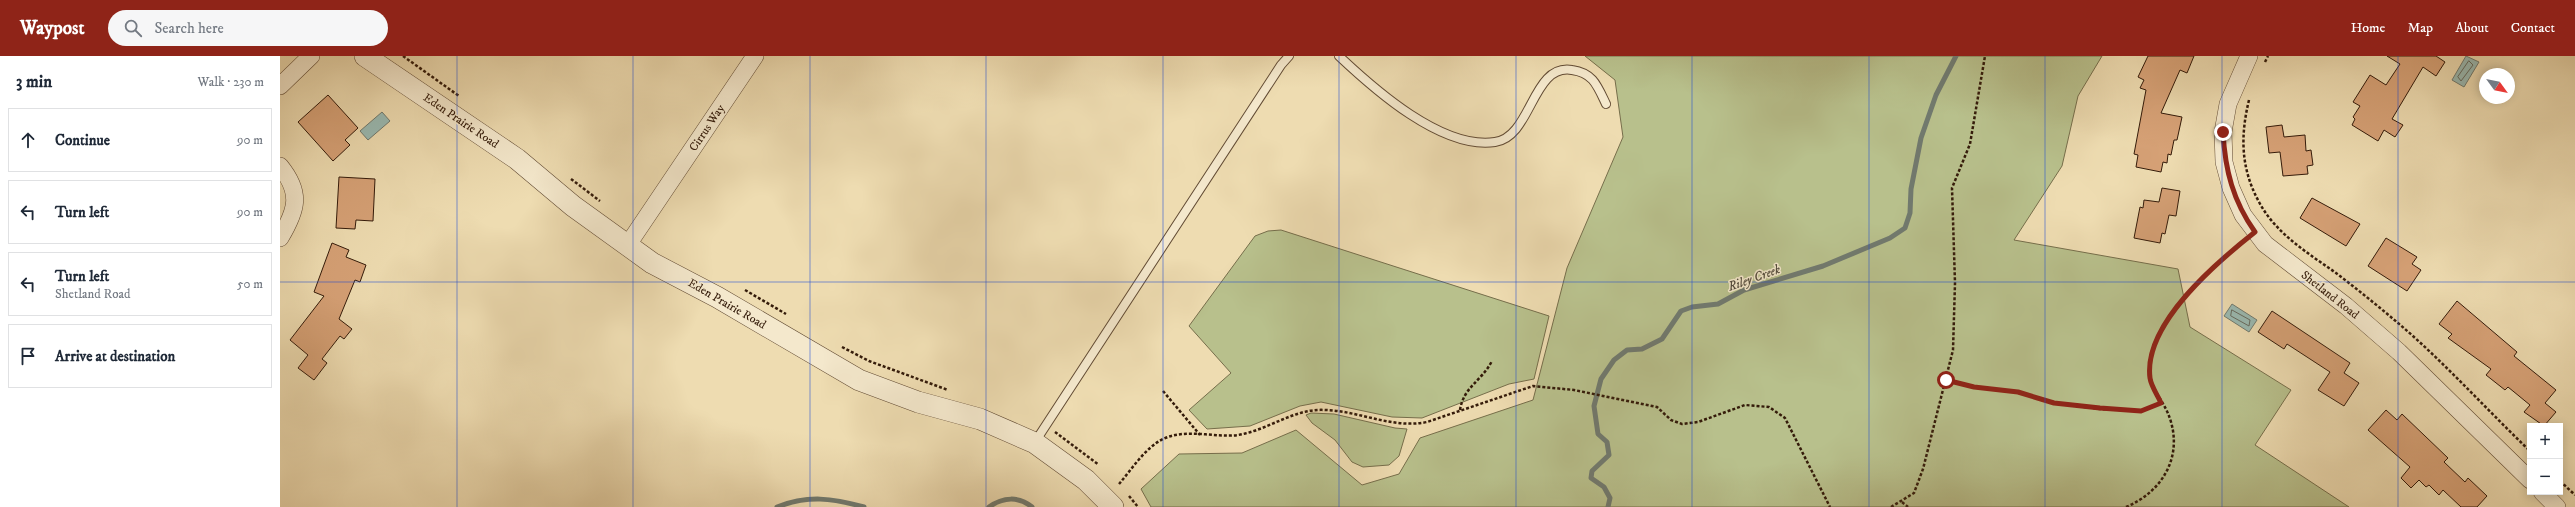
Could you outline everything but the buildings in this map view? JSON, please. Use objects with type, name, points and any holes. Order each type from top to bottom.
[{"type":"street","points":[[280,86],[311,56]]},
{"type":"street","name":"Eden Prairie Road","points":[[365,56],[517,159],[573,206],[652,263],[717,297],[859,380],[918,402],[980,419],[1035,443],[1086,480],[1113,507]]},
{"type":"street","name":"Cirrus Way","points":[[627,246],[755,56]]},
{"type":"street","name":"Shetland Road","points":[[2246,62],[2228,104],[2223,132],[2224,162],[2231,188],[2243,215],[2255,232],[2281,258],[2346,306],[2399,352],[2527,477]]},
{"type":"street","points":[[280,166],[290,178],[296,192],[295,206],[290,222],[280,238]]},
{"type":"street","points":[[2545,495],[2557,507]]},
{"type":"lane","points":[[1035,443],[1045,425],[1281,65],[1289,56]]},
{"type":"lane","points":[[1339,56],[1396,106],[1448,135],[1473,140],[1495,142],[1506,137],[1528,113],[1544,82],[1554,72],[1565,69],[1587,74],[1594,79],[1606,104]]},
{"type":"path","points":[[403,56],[462,97]]},
{"type":"path","points":[[1892,507],[1914,493],[1923,469],[1953,350],[1955,291],[1952,188],[1970,144],[1985,56]]},
{"type":"path","points":[[2262,69],[2268,56]]},
{"type":"path","points":[[2250,96],[2242,127],[2244,155],[2249,182],[2260,204],[2276,227],[2300,248],[2398,323],[2527,449]]},
{"type":"path","points":[[567,175],[603,203]]},
{"type":"path","points":[[2126,507],[2149,495],[2162,480],[2170,467],[2174,449],[2171,422],[2150,379],[2151,354],[2165,325],[2201,280],[2255,232]]},
{"type":"path","points":[[739,287],[792,318]]},
{"type":"path","points":[[837,344],[869,361],[956,392]]},
{"type":"path","points":[[1460,410],[1464,393],[1482,377],[1492,361]]},
{"type":"path","points":[[1946,380],[1974,387],[2018,392],[2054,403],[2100,408],[2141,411],[2161,403]]},
{"type":"path","points":[[1119,484],[1149,450],[1162,440],[1174,435],[1244,433],[1306,411],[1338,411],[1411,425],[1427,422],[1533,386],[1574,390],[1657,407],[1671,420],[1682,424],[1698,422],[1745,405],[1769,407],[1785,418],[1830,507]]},
{"type":"path","points":[[1163,391],[1200,435]]},
{"type":"path","points":[[1045,425],[1103,469]]},
{"type":"path","points":[[1114,479],[1138,507]]},
{"type":"path","points":[[2563,484],[2575,495]]},
{"type":"path","points":[[1902,501],[1908,507]]},
{"type":"green space","points":[[1585,56],[2102,56],[2078,96],[2062,166],[2014,240],[2178,269],[2190,327],[2291,390],[2255,445],[2349,507],[1151,507],[1141,489],[1179,454],[1242,453],[1296,430],[1362,485],[1399,474],[1420,438],[1533,400],[1567,268],[1623,137],[1615,80]]},
{"type":"green space","points":[[1281,230],[1549,316],[1534,379],[1509,384],[1422,418],[1392,417],[1321,402],[1300,406],[1250,426],[1207,429],[1189,410],[1231,373],[1189,326],[1255,236],[1268,231]]},
{"type":"green space","points":[[1311,413],[1334,414],[1395,428],[1407,429],[1399,456],[1389,465],[1363,467],[1352,462],[1335,440],[1312,423],[1306,415]]},
{"type":"water","points":[[2466,56],[2479,62],[2464,87],[2452,80]]},
{"type":"water","points":[[382,112],[390,121],[368,140],[360,131]]},
{"type":"water","points":[[2232,304],[2257,320],[2249,332],[2224,316]]},
{"type":"waterway","name":"Riley Creek","points":[[1608,507],[1610,498],[1604,487],[1591,478],[1592,471],[1609,455],[1607,442],[1598,434],[1594,406],[1601,379],[1614,360],[1627,350],[1642,349],[1662,339],[1681,311],[1692,307],[1718,304],[1744,290],[1823,266],[1890,238],[1905,228],[1910,213],[1911,189],[1921,138],[1936,95],[1956,56]]},
{"type":"waterway","name":"Riley Creek","points":[[777,507],[788,503],[810,499],[831,500],[864,507]]},
{"type":"waterway","name":"Riley Creek","points":[[989,507],[1000,501],[1011,499],[1022,501],[1032,507]]},
{"type":"route","points":[[1946,380],[1974,387],[2018,392],[2054,403],[2100,408],[2141,411],[2161,403],[2150,379],[2151,354],[2165,325],[2201,280],[2255,232],[2243,215],[2231,188],[2224,162],[2223,132]]}]
